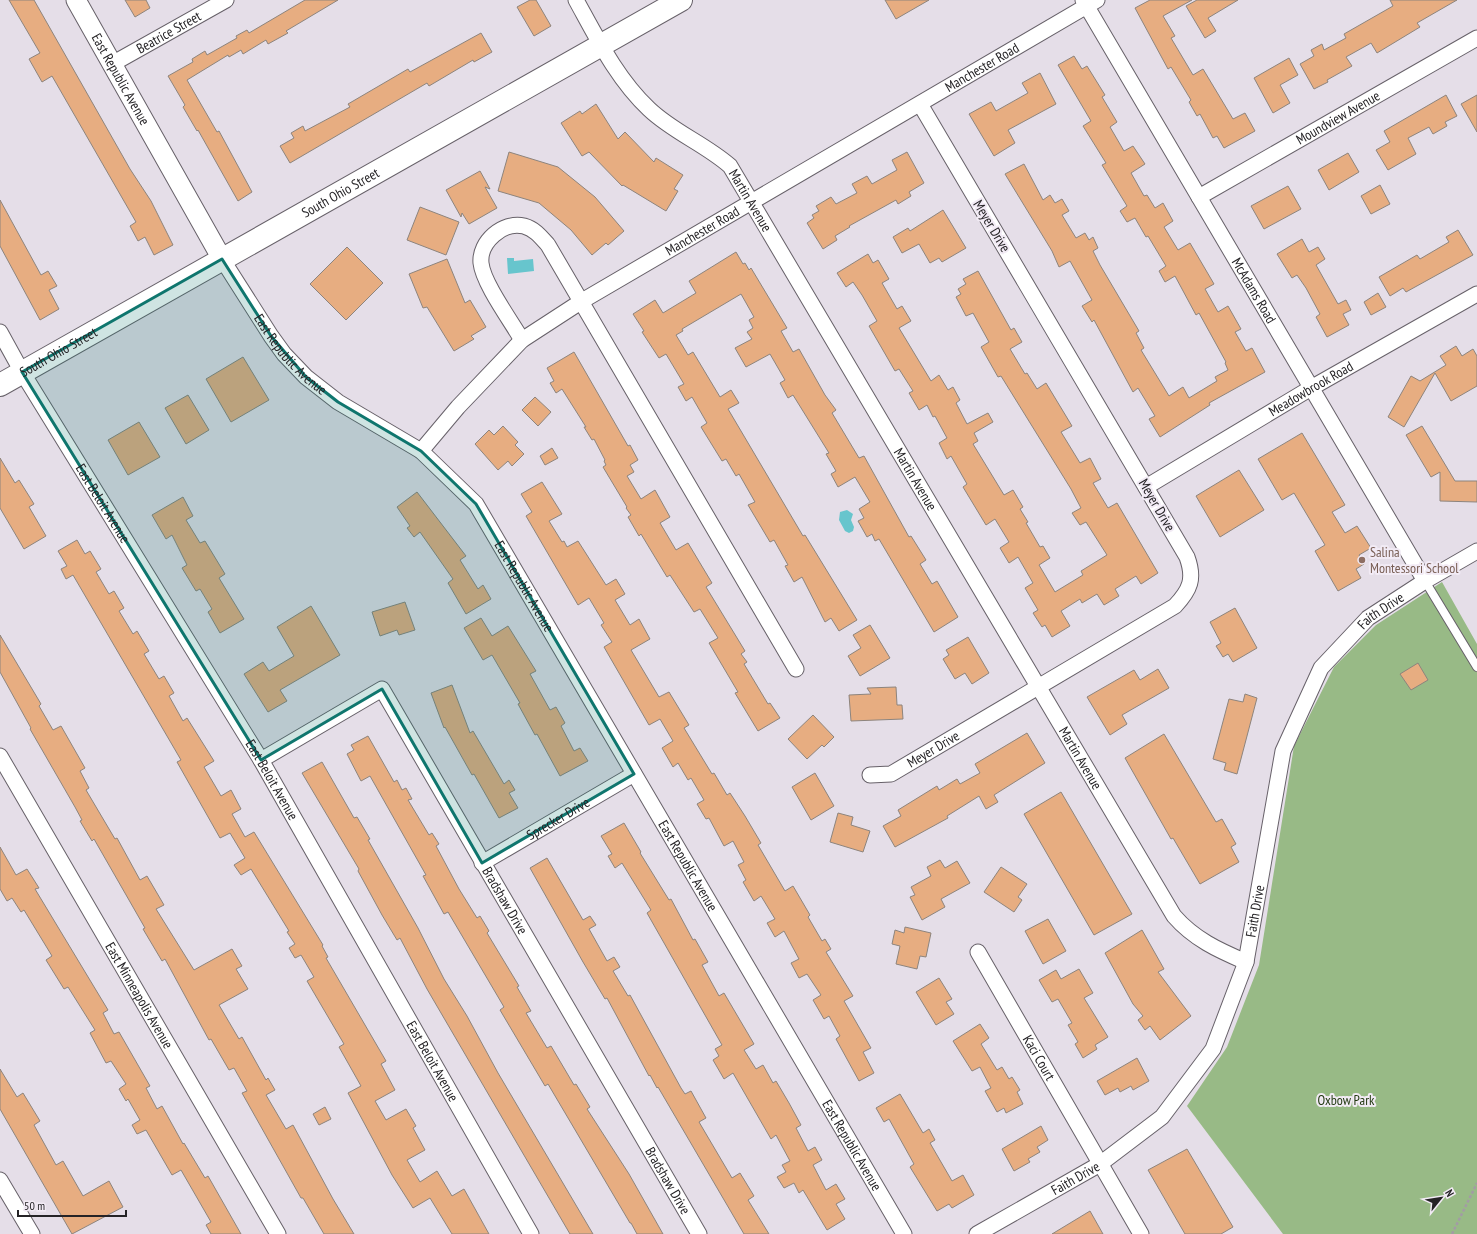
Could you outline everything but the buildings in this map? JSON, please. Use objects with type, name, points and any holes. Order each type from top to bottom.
[{"type":"main road","name":"South Ohio Street","points":[[0,385],[681,0]]},
{"type":"street","name":"East Republic Avenue","points":[[76,0],[222,259],[284,354],[306,377],[338,402],[421,451],[476,504],[904,1234]]},
{"type":"street","name":"Beatrice Street","points":[[112,64],[226,0]]},
{"type":"street","name":"Martin Avenue","points":[[576,0],[601,45],[626,84],[650,110],[672,127],[714,152],[730,166],[1174,916],[1186,930],[1204,943],[1246,962]]},
{"type":"street","name":"Manchester Road","points":[[421,451],[458,407],[522,340],[582,301],[920,104],[1089,2]]},
{"type":"street","name":"McAdams Road","points":[[1089,2],[1199,197],[1425,581]]},
{"type":"street","name":"Moundview Avenue","points":[[1199,197],[1477,38]]},
{"type":"street","name":"Meyer Drive","points":[[870,775],[892,774],[1174,606],[1183,597],[1190,586],[1192,570],[1187,557],[920,104]]},
{"type":"street","points":[[522,340],[484,275],[481,262],[486,246],[497,232],[509,227],[524,226],[537,232],[548,245],[796,669]]},
{"type":"street","name":"Meadowbrook Road","points":[[1146,487],[1311,388],[1477,294]]},
{"type":"street","name":"East Beloit Avenue","points":[[0,332],[22,372],[261,760],[531,1234]]},
{"type":"street","name":"Faith Drive","points":[[977,1234],[1100,1164],[1162,1117],[1213,1049],[1246,962],[1284,751],[1321,668],[1368,618],[1425,581],[1477,551]]},
{"type":"street","name":"Bradshaw Drive","points":[[261,760],[382,689],[698,1234]]},
{"type":"street","name":"East Minneapolis Avenue","points":[[0,756],[278,1234]]},
{"type":"street","name":"Sprecker Drive","points":[[482,863],[634,774]]},
{"type":"street","name":"Kaci Court","points":[[978,952],[1141,1234]]},
{"type":"street","points":[[0,1180],[32,1234]]},
{"type":"lane","points":[[1425,581],[1477,668]]},
{"type":"path","points":[[1452,1234],[1477,1183]]},
{"type":"highlighted area","points":[[222,259],[271,336],[306,377],[338,402],[421,451],[476,504],[634,774],[482,863],[382,689],[261,760],[22,372]]},
{"type":"green space","name":"Oxbow Park","points":[[1442,582],[1477,644],[1477,1234],[1283,1234],[1187,1106],[1227,1047],[1259,965],[1294,746],[1334,667],[1376,625]]},
{"type":"water","points":[[507,258],[514,258],[514,261],[533,259],[534,271],[508,274]]},
{"type":"water","points":[[847,510],[853,514],[851,520],[854,527],[853,531],[849,533],[845,531],[839,520],[840,512]]},
{"type":"place","name":"Salina Montessori School","points":[[1362,560]]}]
